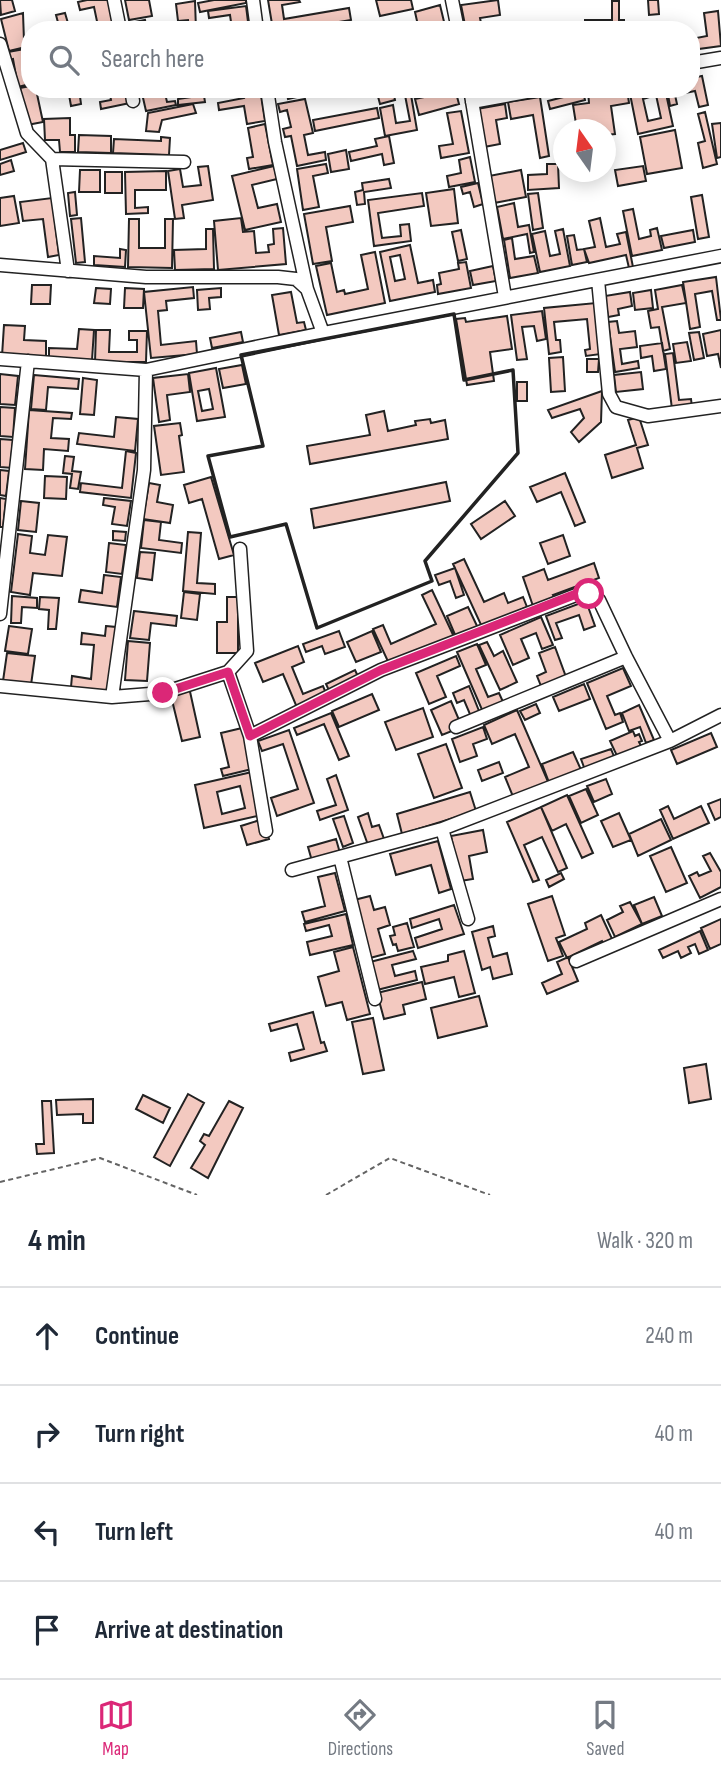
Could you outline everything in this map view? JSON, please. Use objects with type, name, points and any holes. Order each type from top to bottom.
[{"type":"street","points":[[114,0],[118,21]]},
{"type":"street","points":[[253,0],[256,21]]},
{"type":"street","points":[[452,0],[456,21]]},
{"type":"street","points":[[0,44],[4,77],[27,133],[52,159],[68,271]]},
{"type":"street","points":[[700,62],[721,58]]},
{"type":"street","points":[[268,98],[275,142],[307,289],[323,333]]},
{"type":"street","points":[[472,98],[505,297]]},
{"type":"street","points":[[52,159],[184,162]]},
{"type":"street","points":[[0,359],[146,370],[721,256]]},
{"type":"street","points":[[0,265],[146,277],[278,277],[296,279],[307,289]]},
{"type":"street","points":[[598,280],[609,394],[616,407],[648,415],[721,405]]},
{"type":"street","points":[[0,614],[27,361]]},
{"type":"street","points":[[112,697],[144,470],[146,370]]},
{"type":"street","points":[[0,686],[112,697],[163,693],[228,672],[247,651],[240,549]]},
{"type":"street","points":[[250,736],[381,670],[576,594],[589,594],[600,600],[670,741]]},
{"type":"street","points":[[456,727],[626,657]]},
{"type":"street","points":[[228,672],[250,736],[266,831]]},
{"type":"street","points":[[292,870],[442,829],[670,741],[721,715]]},
{"type":"street","points":[[442,829],[468,919]]},
{"type":"street","points":[[340,857],[375,999]]},
{"type":"street","points":[[576,961],[721,899]]},
{"type":"path","points":[[0,1182],[100,1158],[197,1195]]},
{"type":"path","points":[[326,1195],[390,1158],[490,1195]]},
{"type":"building","points":[[0,0],[12,0],[15,11],[1,15]]},
{"type":"building","points":[[109,0],[114,21],[97,21],[94,7],[80,10],[78,2]]},
{"type":"building","points":[[125,0],[149,0],[152,16],[129,20]]},
{"type":"building","points":[[246,0],[246,3],[200,12],[198,3]]},
{"type":"building","points":[[268,0],[299,0],[300,2],[282,5],[284,19],[349,8],[351,20],[345,21],[272,21]]},
{"type":"building","points":[[376,0],[411,0],[413,9],[380,16]]},
{"type":"building","points":[[498,0],[500,15],[480,18],[481,21],[464,21],[461,5]]},
{"type":"building","points":[[648,0],[658,0],[659,14],[649,15]]},
{"type":"building","points":[[195,1],[196,21],[178,21],[176,4]]},
{"type":"building","points":[[612,1],[619,1],[619,20],[624,21],[585,21],[585,20],[612,20]]},
{"type":"building","points":[[440,5],[444,21],[417,21],[415,12]]},
{"type":"building","points":[[246,6],[248,21],[231,21],[230,15],[209,18],[208,11]]},
{"type":"building","points":[[718,11],[721,46],[700,49],[700,37],[707,36],[704,13]]},
{"type":"building","points":[[23,13],[21,48],[9,51],[1,19]]},
{"type":"building","points":[[65,13],[67,21],[58,21],[56,15]]},
{"type":"building","points":[[21,50],[21,86],[18,87],[13,59],[9,60],[8,52]]},
{"type":"building","points":[[700,76],[708,105],[699,107],[697,98],[700,98]]},
{"type":"building","points":[[22,98],[38,98],[43,122],[27,125]]},
{"type":"building","points":[[70,98],[80,98],[81,104],[71,106]]},
{"type":"building","points":[[129,98],[130,103],[101,109],[100,102]]},
{"type":"building","points":[[143,98],[166,98],[167,102],[175,101],[176,105],[146,111]]},
{"type":"building","points":[[204,98],[205,102],[178,105],[178,99]]},
{"type":"building","points":[[261,98],[265,121],[247,124],[244,106],[219,110],[218,103]]},
{"type":"building","points":[[378,98],[395,98],[395,100],[380,104]]},
{"type":"building","points":[[406,98],[412,98],[417,130],[385,136],[380,108],[393,105],[396,123],[410,121]]},
{"type":"building","points":[[457,98],[459,104],[419,115],[415,99]]},
{"type":"building","points":[[540,98],[549,156],[540,158],[533,115],[511,119],[508,102]]},
{"type":"building","points":[[560,98],[585,100],[550,109],[548,101]]},
{"type":"building","points":[[589,98],[628,98],[629,103],[611,106],[613,119],[575,119],[573,105],[589,103]]},
{"type":"building","points":[[631,98],[646,98],[643,99],[648,121],[661,118],[657,98],[667,98],[673,126],[638,134]]},
{"type":"building","points":[[669,98],[676,98],[677,104],[670,106]]},
{"type":"building","points":[[305,99],[313,133],[304,135],[308,155],[325,152],[326,160],[297,166],[291,136],[285,137],[283,129],[291,127],[287,110],[280,112],[278,104]]},
{"type":"building","points":[[193,104],[196,113],[162,120],[159,132],[146,131],[148,113]]},
{"type":"building","points":[[505,104],[507,118],[496,120],[500,144],[484,147],[477,109]]},
{"type":"building","points":[[377,108],[379,118],[315,131],[313,120]]},
{"type":"building","points":[[461,111],[469,153],[441,158],[439,146],[453,144],[447,113]]},
{"type":"building","points":[[705,112],[717,164],[703,168],[698,143],[705,141],[698,114]]},
{"type":"building","points":[[70,118],[70,135],[75,135],[75,152],[60,152],[59,140],[45,140],[44,119]]},
{"type":"building","points":[[721,123],[721,157],[717,158],[712,124]]},
{"type":"building","points":[[265,124],[273,165],[249,169],[247,158],[253,157],[248,128]]},
{"type":"building","points":[[675,130],[682,168],[647,174],[640,137]]},
{"type":"building","points":[[79,135],[111,136],[111,153],[78,152]]},
{"type":"building","points":[[389,136],[394,163],[384,165],[382,154],[351,161],[349,152],[377,146],[375,139]]},
{"type":"building","points":[[161,137],[170,138],[169,155],[113,153],[114,139],[161,141]]},
{"type":"building","points":[[23,143],[26,152],[0,160],[0,150]]},
{"type":"building","points":[[346,150],[349,169],[331,172],[328,154]]},
{"type":"building","points":[[470,157],[475,182],[449,187],[447,176],[461,173],[459,160]]},
{"type":"building","points":[[11,160],[14,171],[0,175],[0,164]]},
{"type":"building","points":[[326,164],[328,173],[313,176],[319,207],[303,210],[297,169]]},
{"type":"building","points":[[547,164],[553,164],[553,182],[559,182],[559,188],[528,190],[528,175],[547,174]]},
{"type":"building","points":[[208,166],[213,200],[182,205],[184,218],[175,219],[168,171],[180,169],[183,187],[201,185],[198,167]]},
{"type":"building","points":[[274,166],[277,179],[252,185],[258,208],[277,204],[281,222],[245,230],[232,176]]},
{"type":"building","points":[[643,166],[646,181],[618,186],[616,170]]},
{"type":"building","points":[[80,170],[100,170],[100,192],[79,192]]},
{"type":"building","points":[[521,170],[526,197],[494,203],[489,176]]},
{"type":"building","points":[[166,171],[166,190],[135,190],[135,208],[148,207],[148,213],[126,214],[125,172]]},
{"type":"building","points":[[105,172],[122,172],[122,193],[105,193]]},
{"type":"building","points":[[389,179],[391,188],[364,192],[365,204],[357,205],[355,192],[363,190],[362,183]]},
{"type":"building","points":[[478,183],[483,204],[474,207],[470,192],[463,194],[461,187]]},
{"type":"building","points":[[454,189],[458,223],[431,226],[426,193]]},
{"type":"building","points":[[75,192],[77,215],[70,216],[68,193]]},
{"type":"building","points":[[422,193],[424,206],[378,213],[382,238],[401,236],[400,225],[409,224],[411,241],[374,246],[368,200]]},
{"type":"building","points":[[538,193],[543,228],[533,230],[528,194]]},
{"type":"building","points":[[702,195],[709,237],[698,239],[691,197]]},
{"type":"building","points":[[14,196],[19,223],[0,226],[0,198]]},
{"type":"building","points":[[52,198],[59,255],[48,257],[43,219],[23,221],[20,202]]},
{"type":"building","points":[[514,203],[518,227],[529,225],[534,252],[530,253],[527,234],[503,239],[497,207]]},
{"type":"building","points":[[350,206],[353,222],[326,227],[332,261],[313,264],[304,214]]},
{"type":"building","points":[[633,209],[639,239],[651,236],[650,230],[657,228],[662,250],[632,256],[623,211]]},
{"type":"building","points":[[81,218],[85,262],[76,263],[71,219]]},
{"type":"building","points":[[241,218],[243,232],[254,231],[256,253],[269,252],[268,245],[274,244],[273,229],[283,228],[286,264],[218,270],[214,221]]},
{"type":"building","points":[[600,218],[606,247],[620,244],[617,234],[626,232],[633,267],[629,268],[626,255],[589,263],[584,249],[595,247],[589,221]]},
{"type":"building","points":[[129,219],[139,219],[139,248],[165,248],[165,219],[173,219],[172,268],[128,267]]},
{"type":"building","points":[[206,229],[213,229],[214,269],[175,270],[174,250],[206,249]]},
{"type":"building","points":[[563,229],[570,266],[540,272],[532,234],[545,231],[550,256],[560,254],[555,231]]},
{"type":"building","points":[[461,230],[467,259],[458,261],[452,232]]},
{"type":"building","points":[[693,230],[695,242],[664,248],[661,236]]},
{"type":"building","points":[[574,235],[577,250],[584,249],[587,262],[572,265],[567,236]]},
{"type":"building","points":[[512,238],[515,259],[534,256],[538,273],[510,278],[504,240]]},
{"type":"building","points":[[410,245],[418,283],[433,280],[435,292],[390,301],[380,252]],"holes":[[[400,255],[405,279],[395,281],[390,257]]]},
{"type":"building","points":[[120,249],[126,250],[125,267],[94,265],[94,256],[120,258]]},
{"type":"building","points":[[375,252],[385,303],[327,315],[316,266],[331,263],[337,292],[344,290],[345,294],[368,289],[361,255]]},
{"type":"building","points":[[466,262],[471,288],[438,294],[437,285],[441,284],[439,273],[459,269],[458,263]]},
{"type":"building","points":[[493,266],[496,281],[473,285],[470,271]]},
{"type":"building","points":[[716,277],[721,320],[717,320],[712,291],[695,294],[700,327],[690,329],[683,282]]},
{"type":"building","points":[[32,285],[51,285],[50,304],[31,304]]},
{"type":"building","points":[[682,285],[686,303],[662,307],[670,349],[663,351],[659,327],[651,328],[648,311],[658,309],[655,290]]},
{"type":"building","points":[[193,287],[194,298],[166,301],[167,310],[158,311],[161,345],[196,341],[197,354],[151,358],[144,292]]},
{"type":"building","points":[[96,288],[111,289],[110,304],[94,303]]},
{"type":"building","points":[[125,288],[144,289],[143,308],[124,308]]},
{"type":"building","points":[[221,288],[221,297],[209,298],[210,309],[198,310],[197,290]]},
{"type":"building","points":[[651,290],[653,308],[635,310],[633,293]]},
{"type":"building","points":[[291,292],[297,323],[304,322],[306,330],[279,335],[272,295]]},
{"type":"building","points":[[630,292],[632,306],[618,309],[619,315],[608,317],[605,296]]},
{"type":"building","points":[[596,303],[601,354],[586,356],[585,350],[590,349],[587,319],[554,322],[556,340],[560,340],[561,352],[549,354],[544,308]]},
{"type":"building","points":[[542,311],[546,339],[537,341],[534,326],[522,327],[527,359],[517,360],[511,315]]},
{"type":"building","points":[[507,316],[512,349],[490,352],[494,381],[467,385],[456,319],[465,318],[466,322]]},
{"type":"building","points":[[617,321],[619,333],[635,331],[637,347],[620,349],[622,364],[638,361],[639,368],[615,372],[608,322]]},
{"type":"building","points":[[4,325],[25,326],[24,340],[46,341],[46,358],[2,356]]},
{"type":"building","points":[[79,329],[94,330],[92,360],[49,358],[49,348],[77,349]]},
{"type":"building","points":[[96,330],[110,330],[109,352],[137,352],[137,340],[129,340],[129,331],[147,331],[146,362],[95,362]]},
{"type":"building","points":[[721,330],[721,368],[718,354],[707,356],[703,334]]},
{"type":"building","points":[[241,332],[243,342],[212,348],[210,338]]},
{"type":"building","points":[[699,332],[704,358],[694,360],[689,333]]},
{"type":"building","points":[[687,342],[691,361],[676,363],[673,344]]},
{"type":"building","points":[[662,343],[666,369],[654,371],[652,356],[641,358],[640,346]]},
{"type":"building","points":[[673,353],[679,400],[691,399],[692,407],[672,409],[665,354]]},
{"type":"building","points":[[563,357],[565,391],[551,392],[549,358]]},
{"type":"building","points":[[587,359],[599,359],[598,372],[587,372]]},
{"type":"building","points":[[242,365],[246,384],[223,388],[219,369]]},
{"type":"building","points":[[216,368],[225,417],[197,421],[189,373]],"holes":[[[209,389],[213,409],[202,411],[198,391]]]},
{"type":"building","points":[[641,372],[643,389],[616,392],[614,375]]},
{"type":"building","points":[[0,374],[18,376],[15,405],[0,404]]},
{"type":"building","points":[[188,374],[190,392],[167,395],[170,420],[159,422],[153,378]]},
{"type":"building","points":[[34,375],[79,379],[78,389],[48,387],[46,410],[31,409]]},
{"type":"building","points":[[83,378],[97,380],[94,415],[80,414]]},
{"type":"building","points":[[517,382],[527,382],[527,401],[517,401]]},
{"type":"building","points":[[602,391],[601,422],[579,442],[571,432],[584,418],[580,409],[552,418],[548,410]]},
{"type":"building","points":[[0,407],[15,408],[13,437],[0,436]]},
{"type":"building","points":[[29,410],[72,413],[71,419],[53,418],[51,438],[69,439],[68,451],[44,449],[43,470],[25,469]]},
{"type":"building","points":[[384,411],[388,431],[416,425],[415,421],[430,419],[431,423],[445,420],[448,439],[310,464],[307,446],[370,435],[366,415]]},
{"type":"building","points":[[116,417],[138,419],[135,451],[77,444],[79,433],[114,437]]},
{"type":"building","points":[[639,417],[648,445],[637,448],[643,468],[612,478],[605,455],[636,445],[628,420]]},
{"type":"building","points":[[180,423],[184,472],[161,475],[154,426]]},
{"type":"building","points":[[0,439],[13,440],[13,468],[0,467]]},
{"type":"building","points":[[126,451],[136,453],[131,498],[80,492],[81,483],[122,488]]},
{"type":"building","points":[[65,456],[74,457],[72,471],[81,472],[78,489],[70,488],[72,474],[63,473]]},
{"type":"building","points":[[0,470],[9,471],[6,496],[0,495]]},
{"type":"building","points":[[565,473],[585,522],[575,526],[561,492],[537,502],[530,487]]},
{"type":"building","points":[[45,476],[67,477],[66,499],[44,498]]},
{"type":"building","points":[[211,477],[234,555],[219,559],[202,499],[189,503],[184,485]]},
{"type":"building","points":[[446,482],[450,501],[314,528],[311,509]]},
{"type":"building","points":[[149,483],[160,485],[157,502],[173,505],[170,523],[143,519]]},
{"type":"building","points":[[0,498],[6,499],[3,527],[0,527]]},
{"type":"building","points":[[104,498],[131,501],[127,526],[112,524],[115,507],[103,505]]},
{"type":"building","points":[[21,501],[39,503],[36,532],[18,530]]},
{"type":"building","points":[[505,501],[515,516],[481,539],[471,524]]},
{"type":"building","points":[[144,520],[161,522],[159,540],[182,543],[181,553],[141,548]]},
{"type":"building","points":[[113,531],[126,532],[125,541],[113,540]]},
{"type":"building","points":[[188,532],[201,533],[197,583],[215,584],[215,594],[183,591]]},
{"type":"building","points":[[18,534],[32,536],[30,553],[45,555],[48,535],[67,537],[62,576],[33,573],[30,595],[11,592]]},
{"type":"building","points":[[563,535],[570,556],[548,564],[540,543]]},
{"type":"building","points":[[109,543],[126,545],[122,574],[106,572]]},
{"type":"building","points":[[140,552],[155,553],[152,580],[137,578]]},
{"type":"building","points":[[464,559],[484,602],[504,593],[508,603],[523,597],[527,607],[482,627],[453,564]]},
{"type":"building","points":[[594,563],[599,578],[553,595],[555,598],[533,606],[523,577],[544,569],[548,580]]},
{"type":"building","points":[[455,568],[464,595],[456,598],[450,581],[439,585],[435,575]]},
{"type":"building","points":[[104,575],[121,577],[117,607],[79,602],[81,590],[102,593]]},
{"type":"building","points":[[432,590],[455,639],[391,668],[373,629],[383,625],[391,644],[436,624],[422,595]]},
{"type":"building","points":[[184,592],[200,594],[197,620],[181,618]]},
{"type":"building","points":[[12,596],[37,598],[37,608],[22,607],[21,623],[11,623]]},
{"type":"building","points":[[40,597],[59,598],[56,629],[48,629],[49,610],[39,609]]},
{"type":"building","points":[[227,597],[238,597],[238,653],[217,653],[217,622],[227,622]]},
{"type":"building","points":[[586,601],[595,626],[584,630],[579,615],[556,623],[562,638],[555,640],[546,616]]},
{"type":"building","points":[[468,607],[478,628],[456,637],[447,616]]},
{"type":"building","points":[[134,611],[177,616],[176,626],[151,623],[149,640],[130,638]]},
{"type":"building","points":[[541,617],[553,645],[542,649],[536,633],[521,639],[529,658],[513,665],[500,635]]},
{"type":"building","points":[[9,626],[32,629],[28,654],[5,651]]},
{"type":"building","points":[[106,626],[116,627],[109,691],[71,687],[72,676],[91,679],[94,645],[81,644],[82,633],[105,636]]},
{"type":"building","points":[[339,631],[345,647],[325,654],[322,646],[306,652],[303,644]]},
{"type":"building","points":[[372,631],[381,652],[356,662],[347,642]]},
{"type":"building","points":[[128,641],[150,643],[147,681],[125,680]]},
{"type":"building","points":[[487,642],[494,656],[503,651],[517,682],[500,690],[479,645]]},
{"type":"building","points":[[477,644],[486,665],[476,669],[488,697],[499,693],[504,704],[483,712],[457,652]]},
{"type":"building","points":[[298,646],[304,662],[292,667],[303,694],[323,686],[328,698],[298,710],[283,674],[263,682],[255,663]]},
{"type":"building","points":[[555,647],[566,677],[541,686],[537,676],[546,672],[539,653]]},
{"type":"building","points":[[7,653],[35,656],[31,685],[3,681]]},
{"type":"building","points":[[456,656],[460,666],[437,676],[446,697],[429,704],[416,673]]},
{"type":"building","points":[[623,668],[631,686],[607,696],[615,715],[620,713],[623,722],[606,729],[587,683]]},
{"type":"building","points":[[355,670],[361,683],[332,697],[326,684]]},
{"type":"building","points":[[584,684],[590,699],[559,711],[553,697]]},
{"type":"building","points":[[469,686],[481,716],[472,719],[464,700],[457,703],[453,693]]},
{"type":"building","points":[[189,687],[200,737],[182,741],[170,692]]},
{"type":"building","points":[[372,694],[379,710],[339,727],[332,711]]},
{"type":"building","points":[[451,701],[462,727],[442,735],[431,710]]},
{"type":"building","points":[[536,704],[540,713],[525,720],[520,711]]},
{"type":"building","points":[[639,705],[654,740],[646,743],[640,727],[629,731],[622,713]]},
{"type":"building","points":[[423,708],[433,737],[396,750],[385,722]]},
{"type":"building","points":[[517,710],[549,784],[514,799],[505,777],[529,767],[515,734],[492,744],[484,725]]},
{"type":"building","points":[[331,713],[349,756],[339,760],[324,724],[297,735],[294,728]]},
{"type":"building","points":[[483,727],[487,739],[473,744],[477,756],[460,762],[452,739]]},
{"type":"building","points":[[242,728],[252,769],[223,776],[221,769],[229,767],[221,733]]},
{"type":"building","points":[[289,730],[314,803],[277,816],[271,798],[298,789],[283,744],[262,751],[258,741]]},
{"type":"building","points":[[633,731],[635,736],[639,734],[641,746],[618,758],[610,741]]},
{"type":"building","points":[[711,733],[717,747],[677,764],[671,750]]},
{"type":"building","points":[[446,744],[462,788],[434,798],[418,754]]},
{"type":"building","points":[[611,749],[615,759],[585,770],[581,759]]},
{"type":"building","points":[[573,752],[582,772],[550,785],[542,764]]},
{"type":"building","points":[[499,762],[503,773],[482,781],[478,770]]},
{"type":"building","points":[[252,772],[262,815],[204,828],[195,785]],"holes":[[[240,786],[245,808],[222,814],[217,792]]]},
{"type":"building","points":[[336,775],[348,810],[320,820],[317,811],[336,805],[327,779]]},
{"type":"building","points":[[606,779],[612,794],[594,802],[587,786]]},
{"type":"building","points":[[586,789],[598,815],[581,823],[569,796]]},
{"type":"building","points":[[470,792],[476,811],[402,834],[397,814]]},
{"type":"building","points":[[567,795],[593,853],[582,858],[566,824],[552,831],[541,807]]},
{"type":"building","points":[[721,799],[721,817],[715,820],[708,804]]},
{"type":"building","points":[[668,806],[674,819],[701,806],[709,823],[673,839],[660,810]]},
{"type":"building","points":[[541,807],[567,868],[558,872],[542,837],[524,845],[539,880],[533,882],[507,822]]},
{"type":"building","points":[[368,813],[372,827],[379,825],[384,839],[368,845],[358,817]]},
{"type":"building","points":[[619,813],[631,840],[613,847],[601,821]]},
{"type":"building","points":[[344,816],[353,843],[343,847],[333,819]]},
{"type":"building","points":[[263,819],[269,839],[247,845],[241,826]]},
{"type":"building","points":[[661,819],[671,840],[638,856],[629,834]]},
{"type":"building","points":[[483,830],[487,852],[469,856],[473,879],[460,881],[451,836]]},
{"type":"building","points":[[336,839],[340,853],[312,861],[308,847]]},
{"type":"building","points":[[438,841],[451,889],[439,893],[431,865],[396,875],[390,854]]},
{"type":"building","points":[[671,847],[687,883],[666,892],[650,856]]},
{"type":"building","points":[[710,853],[721,872],[721,887],[700,898],[689,876],[697,872],[699,876],[711,871],[703,856]]},
{"type":"building","points":[[335,873],[345,911],[305,922],[302,912],[325,906],[318,877]]},
{"type":"building","points":[[561,873],[564,879],[549,887],[546,880]]},
{"type":"building","points":[[370,896],[374,910],[385,907],[390,925],[378,929],[385,954],[370,958],[354,900]]},
{"type":"building","points":[[552,896],[565,935],[556,938],[563,956],[548,961],[528,904]]},
{"type":"building","points":[[654,897],[662,916],[642,924],[634,905]]},
{"type":"building","points":[[630,902],[642,924],[615,937],[607,920],[623,912],[620,906]]},
{"type":"building","points":[[454,905],[464,934],[418,948],[415,938],[442,929],[439,919],[412,928],[410,919]]},
{"type":"building","points":[[346,914],[353,945],[310,955],[307,942],[332,936],[329,925],[306,931],[304,924]]},
{"type":"building","points":[[601,915],[613,941],[604,945],[602,941],[567,958],[559,942],[587,929],[585,923]]},
{"type":"building","points":[[721,919],[721,944],[710,949],[701,928]]},
{"type":"building","points":[[407,923],[414,947],[398,951],[390,936],[395,935],[393,927]]},
{"type":"building","points":[[493,926],[495,936],[488,938],[493,957],[507,953],[512,974],[493,979],[490,967],[482,970],[472,932]]},
{"type":"building","points":[[700,931],[708,950],[699,954],[695,944],[688,947],[691,953],[681,958],[678,951],[663,958],[659,950]]},
{"type":"building","points":[[353,947],[370,1014],[347,1020],[342,1002],[326,1006],[318,977],[339,971],[334,952]]},
{"type":"building","points":[[413,951],[416,959],[392,965],[395,976],[415,971],[417,980],[377,990],[370,962]]},
{"type":"building","points":[[464,951],[475,993],[459,997],[454,977],[425,984],[421,967],[448,961],[448,955]]},
{"type":"building","points":[[568,957],[578,981],[547,994],[542,983],[562,974],[557,962]]},
{"type":"building","points":[[422,982],[426,999],[403,1005],[405,1014],[384,1019],[377,993]]},
{"type":"building","points":[[479,996],[487,1026],[438,1038],[431,1008]]},
{"type":"building","points":[[313,1012],[321,1043],[324,1042],[327,1051],[291,1061],[289,1053],[304,1049],[297,1024],[271,1031],[269,1024]]},
{"type":"building","points":[[373,1018],[384,1070],[363,1074],[352,1022]]},
{"type":"building","points":[[706,1064],[711,1099],[689,1103],[684,1068]]},
{"type":"building","points":[[188,1094],[204,1103],[170,1166],[154,1157]]},
{"type":"building","points":[[143,1095],[170,1108],[163,1123],[136,1109]]},
{"type":"building","points":[[93,1099],[93,1123],[83,1123],[83,1114],[57,1115],[56,1100]]},
{"type":"building","points":[[42,1101],[51,1101],[54,1153],[37,1154],[36,1144],[44,1144]]},
{"type":"building","points":[[229,1101],[243,1108],[208,1178],[191,1168],[205,1145],[200,1141],[204,1134],[209,1136]]},
{"type":"wall","points":[[454,314],[464,380],[513,370],[518,453],[425,561],[432,581],[317,628],[286,524],[230,537],[208,456],[263,446],[241,355],[454,314]]},
{"type":"route","points":[[163,693],[228,672],[250,736],[381,670],[576,594],[589,594]]}]
